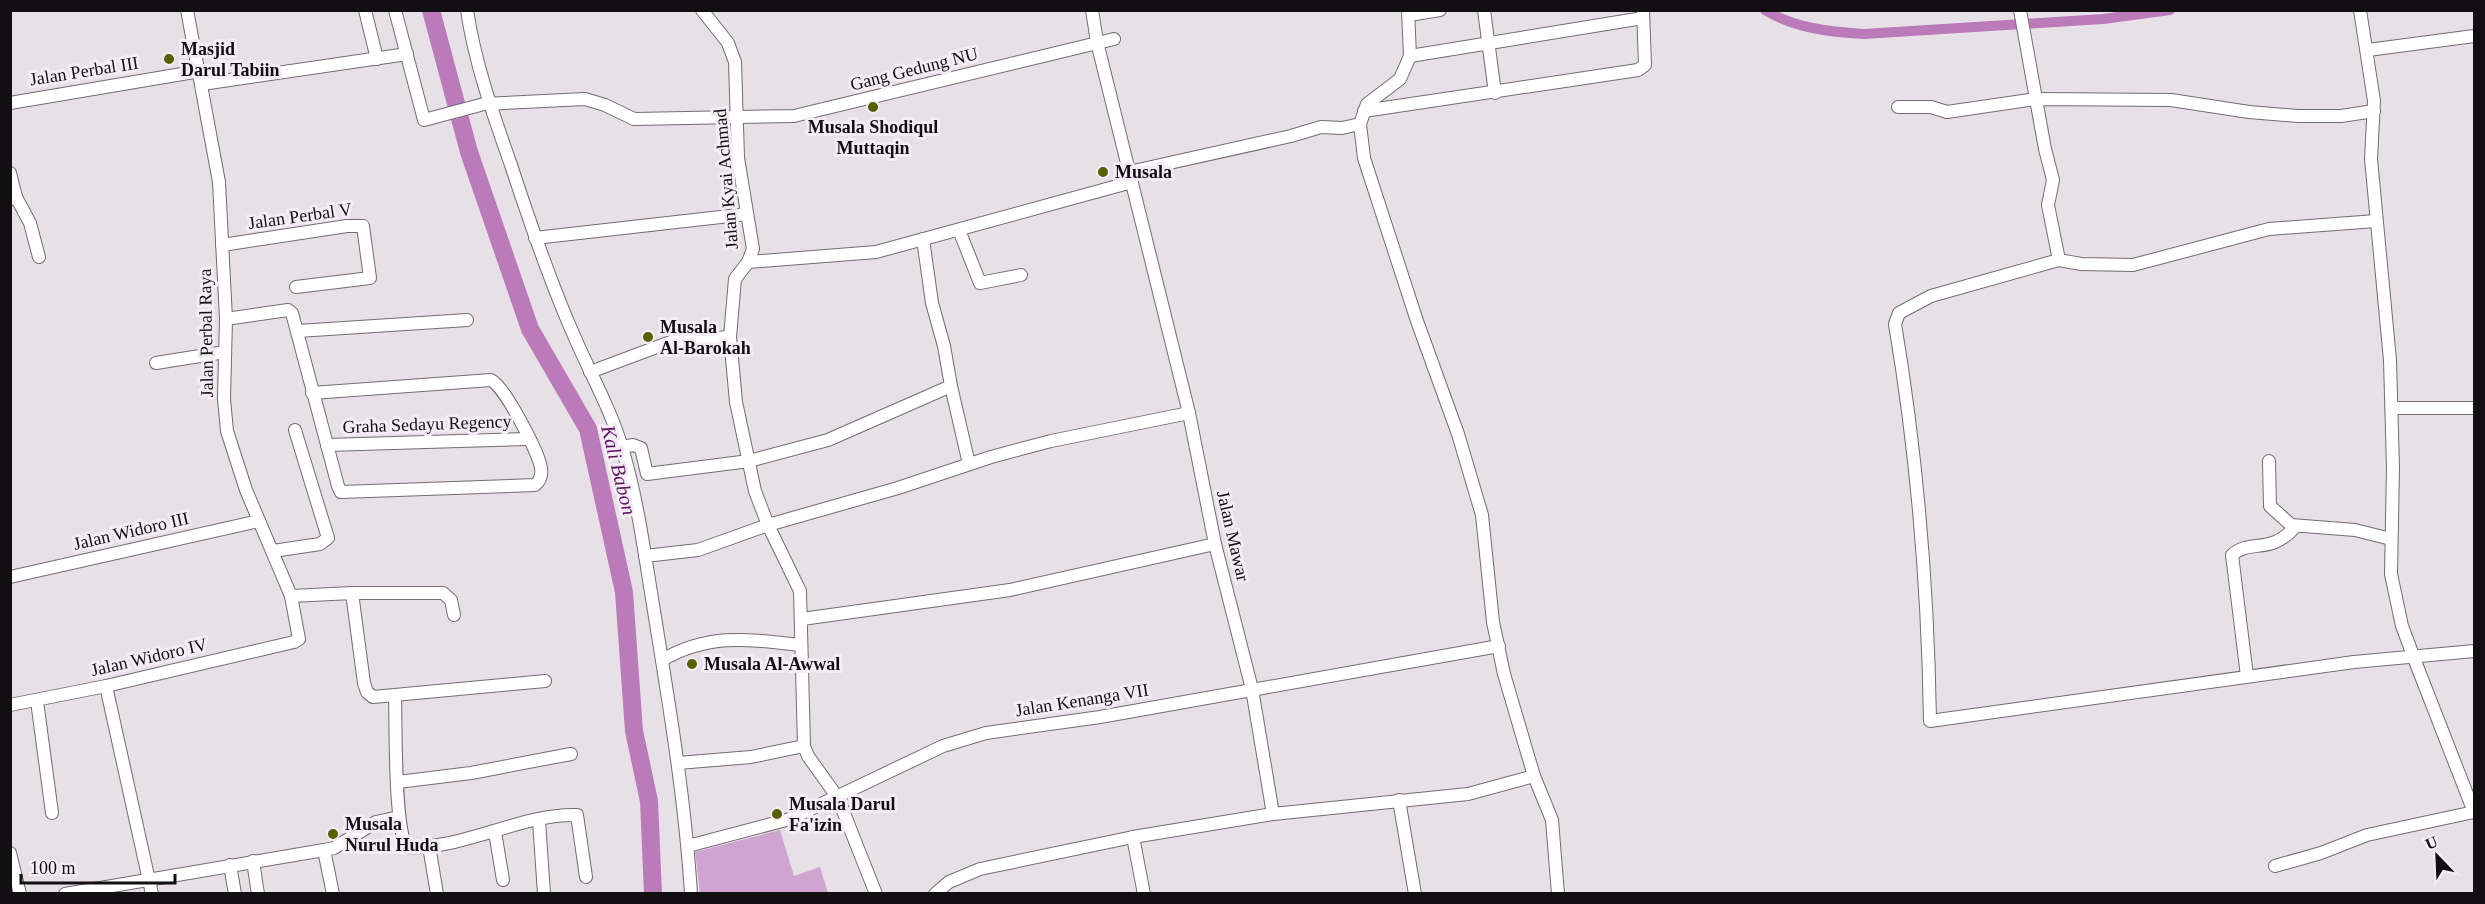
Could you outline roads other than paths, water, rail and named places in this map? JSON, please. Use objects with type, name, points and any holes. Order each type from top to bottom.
[{"type":"street","name":"Jalan Perbal Raya","points":[[187,10],[219,182],[226,319],[224,399],[227,431],[237,466],[291,596],[300,633],[294,642]]},
{"type":"street","points":[[365,10],[377,59]]},
{"type":"street","points":[[395,10],[407,54]]},
{"type":"street","points":[[467,10],[487,103],[535,238],[622,447],[645,556],[678,763],[691,894]]},
{"type":"street","name":"Jalan Kyai Achmad","points":[[702,10],[731,49],[735,62],[738,158],[753,249],[748,262],[735,279],[730,337],[736,402],[755,491],[768,525],[800,591],[804,746]]},
{"type":"street","name":"Jalan Mawar","points":[[1092,10],[1097,42],[1189,413],[1215,544],[1252,689],[1273,814]]},
{"type":"street","points":[[1440,10],[1409,13],[1410,56],[1400,79],[1373,97],[1360,124],[1366,165],[1458,434],[1482,515],[1493,622],[1504,674],[1534,776],[1552,820],[1558,894]]},
{"type":"street","points":[[1484,10],[1495,93]]},
{"type":"street","points":[[2275,866],[2321,853],[2367,835],[2474,812],[2402,626],[2391,574],[2392,408],[2371,159],[2374,111],[2368,50],[2360,10]]},
{"type":"street","points":[[2020,13],[2053,180],[2048,205],[2059,260]]},
{"type":"street","points":[[1365,111],[1495,93],[1642,68],[1645,64],[1643,14],[1410,56]]},
{"type":"street","points":[[2368,50],[2475,36]]},
{"type":"street","name":"Gang Gedung NU","points":[[407,54],[424,120],[487,103],[585,99],[605,105],[634,119],[738,118],[801,116],[1113,39]]},
{"type":"street","name":"Jalan Perbal III","points":[[10,103],[201,77],[407,54]]},
{"type":"street","points":[[1898,107],[1931,107],[1947,112],[2036,99],[2170,100],[2249,112],[2298,116],[2341,116],[2374,111]]},
{"type":"street","points":[[748,262],[876,252],[959,230],[1131,177],[1321,127],[1342,128],[1360,124]]},
{"type":"street","points":[[10,173],[13,198],[30,224],[39,257]]},
{"type":"street","points":[[535,238],[747,214]]},
{"type":"street","points":[[2376,221],[2269,229],[2133,265],[2080,264],[2059,260],[1931,296],[1904,308],[1896,317],[1926,589],[1930,721],[2107,699],[2247,676],[2354,662],[2475,651]]},
{"type":"street","name":"Jalan Perbal V","points":[[222,245],[347,226],[363,226],[370,279],[296,287]]},
{"type":"street","points":[[959,230],[980,282],[1021,275]]},
{"type":"street","points":[[923,239],[932,303],[944,346],[969,464]]},
{"type":"street","name":"Graha Sedayu Regency","points":[[226,319],[288,310],[292,313],[312,393],[338,486],[341,492],[348,494],[535,485],[541,470],[528,439],[327,445]]},
{"type":"street","points":[[298,331],[467,320]]},
{"type":"street","points":[[590,372],[668,342],[730,337]]},
{"type":"street","points":[[156,363],[225,352]]},
{"type":"street","points":[[312,393],[491,380],[498,383],[528,439]]},
{"type":"street","points":[[622,447],[633,445],[641,448],[647,474],[750,461],[828,440],[951,386]]},
{"type":"street","points":[[2392,408],[2475,408]]},
{"type":"street","points":[[645,556],[698,550],[768,525],[1051,441],[1189,413]]},
{"type":"street","points":[[273,551],[320,544],[328,538],[296,430]]},
{"type":"street","points":[[2269,461],[2270,506],[2284,521],[2296,526],[2355,530],[2391,539]]},
{"type":"street","name":"Jalan Widoro III","points":[[10,577],[259,521]]},
{"type":"street","points":[[2247,676],[2232,555],[2242,549],[2278,543],[2296,526]]},
{"type":"street","points":[[802,619],[1010,590],[1215,544]]},
{"type":"street","points":[[352,593],[368,692],[373,697],[395,697],[545,681]]},
{"type":"street","points":[[291,596],[443,593],[451,600],[454,615]]},
{"type":"street","points":[[662,660],[682,648],[739,638],[800,645]]},
{"type":"street","name":"Jalan Widoro IV","points":[[10,705],[106,686],[294,642]]},
{"type":"street","name":"Jalan Kenanga VII","points":[[688,846],[752,831],[790,819],[943,746],[965,738],[1499,646]]},
{"type":"street","points":[[106,686],[152,894]]},
{"type":"street","points":[[395,697],[399,817],[404,844],[407,848],[429,846],[573,815],[579,817],[586,877]]},
{"type":"street","points":[[37,701],[52,813]]},
{"type":"street","points":[[678,763],[751,757],[804,746],[838,798],[876,894]]},
{"type":"street","points":[[398,782],[471,773],[571,754]]},
{"type":"street","points":[[935,894],[950,882],[980,869],[1133,837],[1273,814],[1468,794],[1534,776]]},
{"type":"street","points":[[1399,800],[1415,894]]},
{"type":"street","points":[[65,894],[334,848],[376,822],[399,817]]},
{"type":"street","points":[[539,821],[544,894]]},
{"type":"street","points":[[495,832],[503,880]]},
{"type":"street","points":[[1133,837],[1144,894]]},
{"type":"street","points":[[429,846],[437,894]]},
{"type":"street","points":[[324,850],[333,894]]},
{"type":"street","points":[[10,852],[20,894]]},
{"type":"street","points":[[253,861],[258,894]]},
{"type":"street","points":[[230,865],[235,894]]},
{"type":"waterway","name":"Kali Babon","points":[[431,10],[469,152],[530,329],[588,429],[624,592],[634,731],[649,801],[653,894]]},
{"type":"waterway","points":[[1765,10],[1800,25],[1864,34],[2103,19],[2170,10]]},
{"type":"place","name":"Masjid Darul Tabiin","points":[[169,59]]},
{"type":"place","name":"Musala Shodiqul Muttaqin","points":[[873,107]]},
{"type":"place","name":"Musala","points":[[1103,172]]},
{"type":"place","name":"Musala Al-Barokah","points":[[648,337]]},
{"type":"place","name":"Musala Al-Awwal","points":[[692,664]]},
{"type":"place","name":"Musala Darul Fa'izin","points":[[777,814]]},
{"type":"place","name":"Musala Nurul Huda","points":[[333,834]]}]
